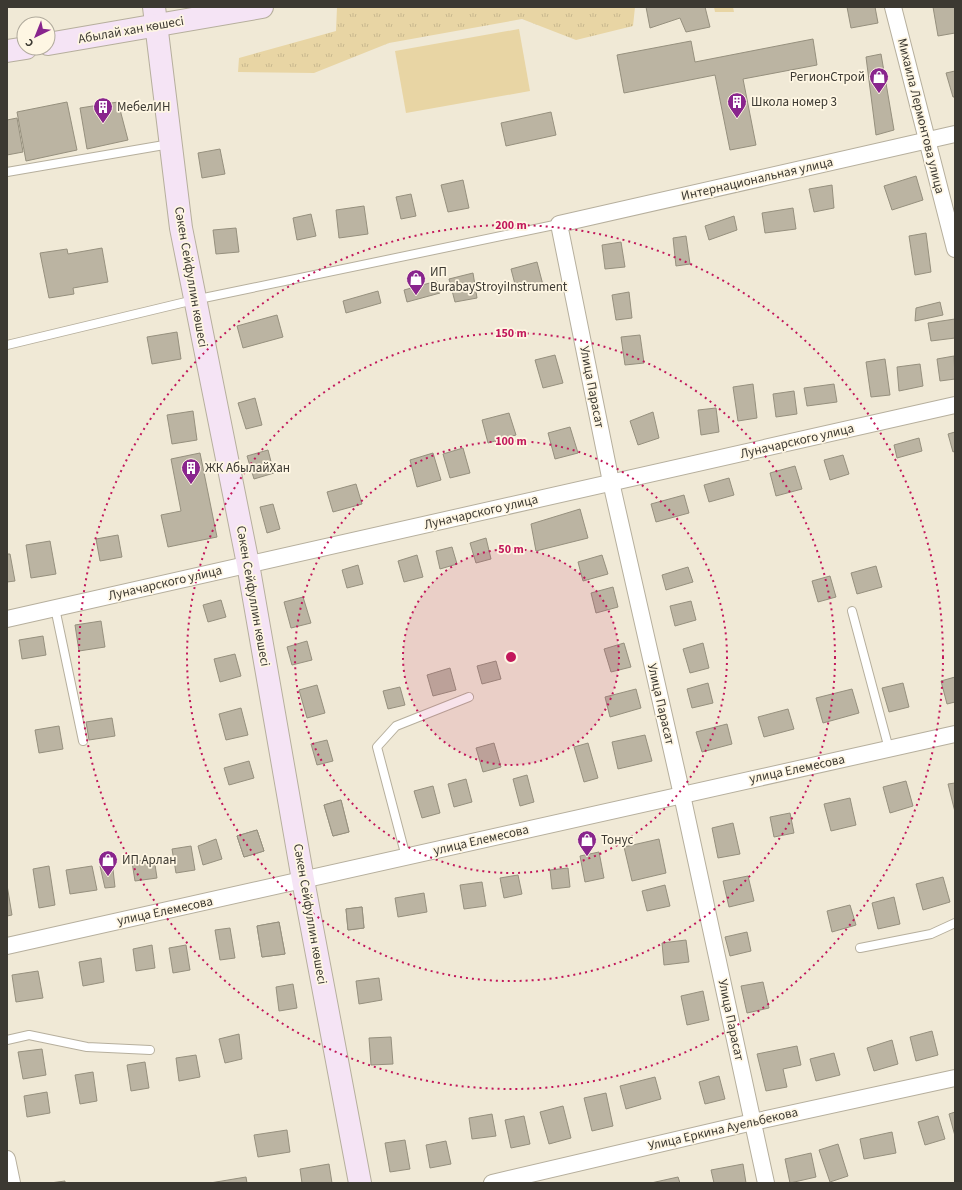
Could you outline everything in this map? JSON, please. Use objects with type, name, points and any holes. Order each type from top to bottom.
[{"type":"street","name":"Абылай хан көшесі","points":[[56,42],[156,16],[262,7]]},
{"type":"street","name":"Михаила Лермонтова улица","points":[[893,7],[955,249]]},
{"type":"street","name":"Сәкен Сейфуллин көшесі","points":[[156,16],[181,228],[194,300],[248,564],[303,880],[360,1183]]},
{"type":"street","name":"Интернациональная улица","points":[[559,224],[955,134]]},
{"type":"street","name":"Улица Парасат","points":[[559,224],[611,482],[682,795],[766,1183]]},
{"type":"street","name":"Луначарского улица","points":[[7,619],[955,405]]},
{"type":"street","name":"улица Елемесова","points":[[7,946],[955,734]]},
{"type":"street","name":"Улица Еркина Ауельбекова","points":[[492,1183],[753,1122],[955,1078]]},
{"type":"street","points":[[7,1159],[12,1183]]},
{"type":"lane","points":[[7,172],[171,144]]},
{"type":"lane","points":[[7,345],[194,300],[559,224]]},
{"type":"lane","points":[[55,608],[83,741]]},
{"type":"lane","points":[[852,611],[889,749]]},
{"type":"lane","points":[[406,857],[377,747],[396,726],[469,697]]},
{"type":"lane","points":[[860,948],[931,934],[955,923]]},
{"type":"lane","points":[[7,1040],[29,1035],[87,1047],[150,1050]]},
{"type":"green space","points":[[337,7],[635,7],[633,26],[576,40],[522,19],[389,43],[314,73],[238,72],[239,58],[336,31]]},
{"type":"green space","points":[[714,7],[733,7],[734,12],[715,12]]},
{"type":"green space","points":[[519,29],[530,91],[406,113],[395,51]]},
{"type":"building","points":[[646,7],[705,7],[710,27],[686,32],[680,18],[650,28]]},
{"type":"building","points":[[847,7],[875,7],[878,23],[851,28]]},
{"type":"building","points":[[933,7],[955,7],[955,33],[938,36]]},
{"type":"building","name":"Школа номер 3","points":[[813,39],[817,65],[743,79],[756,145],[730,150],[715,75],[624,93],[617,55],[691,41],[695,62]]},
{"type":"building","name":"РегионСтрой","points":[[881,54],[894,130],[876,135],[866,57]]},
{"type":"building","points":[[955,71],[955,97],[953,97],[946,73]]},
{"type":"building","points":[[67,102],[77,150],[26,161],[17,112]]},
{"type":"building","name":"МебелИН","points":[[118,102],[128,140],[87,149],[80,108]]},
{"type":"building","points":[[551,112],[556,135],[506,146],[501,123]]},
{"type":"building","points":[[17,118],[23,152],[7,155],[7,120]]},
{"type":"building","points":[[220,149],[225,174],[202,178],[198,153]]},
{"type":"building","points":[[916,176],[923,200],[892,210],[884,186]]},
{"type":"building","points":[[463,180],[469,208],[448,212],[441,185]]},
{"type":"building","points":[[832,185],[834,208],[814,212],[809,189]]},
{"type":"building","points":[[411,194],[416,216],[401,219],[396,197]]},
{"type":"building","points":[[364,206],[368,234],[339,238],[336,210]]},
{"type":"building","points":[[793,208],[796,229],[765,233],[762,213]]},
{"type":"building","points":[[311,214],[316,236],[297,240],[293,218]]},
{"type":"building","points":[[734,216],[737,230],[709,240],[705,226]]},
{"type":"building","points":[[236,228],[239,252],[216,254],[213,230]]},
{"type":"building","points":[[926,233],[931,272],[915,275],[909,236]]},
{"type":"building","points":[[686,236],[690,264],[676,266],[673,238]]},
{"type":"building","points":[[621,242],[625,267],[605,269],[602,245]]},
{"type":"building","points":[[102,248],[108,282],[73,288],[74,294],[49,298],[40,253],[67,249],[68,254]]},
{"type":"building","points":[[537,262],[543,285],[517,292],[511,269]]},
{"type":"building","points":[[473,273],[477,298],[455,302],[449,279]]},
{"type":"building","points":[[437,281],[440,293],[407,302],[404,290]]},
{"type":"building","points":[[378,291],[381,303],[346,313],[343,301]]},
{"type":"building","points":[[629,292],[632,318],[616,320],[612,295]]},
{"type":"building","points":[[940,302],[943,315],[915,321],[916,308]]},
{"type":"building","points":[[277,315],[283,337],[243,348],[237,326]]},
{"type":"building","points":[[955,319],[955,338],[931,341],[928,323]]},
{"type":"building","points":[[177,332],[181,359],[152,364],[147,337]]},
{"type":"building","points":[[640,335],[644,363],[625,365],[621,337]]},
{"type":"building","points":[[555,355],[563,383],[543,388],[535,360]]},
{"type":"building","points":[[954,356],[955,379],[940,381],[937,359]]},
{"type":"building","points":[[885,359],[890,395],[871,397],[866,362]]},
{"type":"building","points":[[920,364],[923,386],[899,391],[897,367]]},
{"type":"building","points":[[753,384],[757,418],[738,421],[733,387]]},
{"type":"building","points":[[834,384],[837,402],[807,406],[804,388]]},
{"type":"building","points":[[794,391],[797,414],[776,417],[773,394]]},
{"type":"building","points":[[255,398],[262,425],[246,429],[238,403]]},
{"type":"building","points":[[716,408],[719,432],[701,435],[698,410]]},
{"type":"building","points":[[193,411],[197,440],[172,444],[167,415]]},
{"type":"building","points":[[653,412],[659,438],[638,445],[630,421]]},
{"type":"building","points":[[509,413],[516,435],[488,443],[482,420]]},
{"type":"building","points":[[570,427],[578,453],[555,459],[548,433]]},
{"type":"building","points":[[955,432],[955,451],[953,452],[948,434]]},
{"type":"building","points":[[919,438],[922,451],[897,458],[894,445]]},
{"type":"building","points":[[463,448],[470,473],[450,478],[443,454]]},
{"type":"building","points":[[268,450],[274,473],[254,479],[247,456]]},
{"type":"building","name":"ЖК АбылайХан","points":[[200,453],[217,537],[168,547],[161,515],[181,511],[171,459]]},
{"type":"building","points":[[433,453],[441,480],[417,487],[410,460]]},
{"type":"building","points":[[843,455],[849,474],[830,480],[824,460]]},
{"type":"building","points":[[795,466],[802,489],[776,496],[770,473]]},
{"type":"building","points":[[729,478],[734,495],[709,502],[704,485]]},
{"type":"building","points":[[356,484],[362,504],[333,512],[327,492]]},
{"type":"building","points":[[684,495],[689,513],[656,522],[651,504]]},
{"type":"building","points":[[273,504],[280,529],[267,533],[260,507]]},
{"type":"building","points":[[580,509],[588,538],[536,551],[531,524]]},
{"type":"building","points":[[118,535],[122,557],[100,561],[96,539]]},
{"type":"building","points":[[486,538],[491,559],[476,563],[470,543]]},
{"type":"building","points":[[50,541],[56,574],[31,578],[26,545]]},
{"type":"building","points":[[452,547],[457,564],[440,569],[436,551]]},
{"type":"building","points":[[7,554],[10,554],[15,581],[7,582]]},
{"type":"building","points":[[417,555],[423,577],[404,582],[398,561]]},
{"type":"building","points":[[602,555],[608,574],[583,581],[578,562]]},
{"type":"building","points":[[358,565],[363,584],[347,588],[342,570]]},
{"type":"building","points":[[876,566],[882,587],[857,594],[851,573]]},
{"type":"building","points":[[688,567],[693,582],[666,590],[662,575]]},
{"type":"building","points":[[830,576],[836,597],[818,602],[812,581]]},
{"type":"building","points":[[613,587],[618,607],[596,613],[591,593]]},
{"type":"building","points":[[303,597],[311,623],[291,628],[284,602]]},
{"type":"building","points":[[221,600],[226,617],[208,622],[203,605]]},
{"type":"building","points":[[691,601],[696,620],[675,626],[670,606]]},
{"type":"building","points":[[101,621],[105,647],[79,651],[75,625]]},
{"type":"building","points":[[43,636],[46,655],[22,659],[19,640]]},
{"type":"building","points":[[307,641],[312,660],[292,665],[287,647]]},
{"type":"building","points":[[624,643],[631,667],[611,672],[604,649]]},
{"type":"building","points":[[703,643],[709,668],[690,673],[683,649]]},
{"type":"building","points":[[235,654],[241,676],[220,682],[214,659]]},
{"type":"building","points":[[496,661],[501,679],[482,684],[477,666]]},
{"type":"building","points":[[450,668],[456,690],[433,696],[427,675]]},
{"type":"building","points":[[955,677],[955,702],[947,704],[941,681]]},
{"type":"building","points":[[708,683],[713,703],[692,708],[687,689]]},
{"type":"building","points":[[903,683],[909,707],[889,712],[882,688]]},
{"type":"building","points":[[317,685],[325,713],[307,718],[299,690]]},
{"type":"building","points":[[400,687],[405,705],[388,709],[383,691]]},
{"type":"building","points":[[636,689],[641,708],[610,717],[605,697]]},
{"type":"building","points":[[852,689],[859,713],[823,723],[816,698]]},
{"type":"building","points":[[241,708],[248,735],[226,740],[219,714]]},
{"type":"building","points":[[788,709],[794,729],[764,737],[758,717]]},
{"type":"building","points":[[112,718],[115,736],[89,740],[86,722]]},
{"type":"building","points":[[727,724],[732,744],[702,752],[696,732]]},
{"type":"building","points":[[59,726],[63,749],[39,753],[35,730]]},
{"type":"building","points":[[645,735],[652,761],[618,769],[612,742]]},
{"type":"building","points":[[327,740],[333,761],[317,765],[311,744]]},
{"type":"building","points":[[494,743],[501,767],[483,772],[476,748]]},
{"type":"building","points":[[588,743],[598,778],[584,782],[574,747]]},
{"type":"building","points":[[249,761],[254,778],[229,785],[224,768]]},
{"type":"building","points":[[527,775],[534,802],[520,806],[513,779]]},
{"type":"building","points":[[466,779],[472,802],[454,807],[448,784]]},
{"type":"building","points":[[906,781],[913,806],[890,813],[883,787]]},
{"type":"building","points":[[955,783],[955,812],[948,784]]},
{"type":"building","points":[[433,786],[440,813],[422,818],[414,791]]},
{"type":"building","points":[[850,798],[856,825],[831,831],[824,804]]},
{"type":"building","points":[[341,800],[349,832],[333,836],[324,805]]},
{"type":"building","points":[[341,800],[349,832],[333,836],[324,805]]},
{"type":"building","points":[[790,813],[794,833],[774,837],[770,817]]},
{"type":"building","points":[[733,823],[740,854],[718,858],[712,828]]},
{"type":"building","points":[[257,830],[264,851],[244,857],[237,836]]},
{"type":"building","points":[[257,830],[264,851],[244,857],[237,836]]},
{"type":"building","points":[[216,839],[222,859],[203,865],[198,846]]},
{"type":"building","points":[[659,839],[666,873],[632,881],[624,847]]},
{"type":"building","points":[[191,846],[195,870],[176,873],[172,849]]},
{"type":"building","points":[[599,852],[604,878],[585,882],[580,856]]},
{"type":"building","points":[[154,858],[157,878],[135,881],[132,862]]},
{"type":"building","name":"ИП Арлан","points":[[112,861],[115,887],[105,888],[100,866]]},
{"type":"building","points":[[49,866],[55,905],[39,908],[33,869]]},
{"type":"building","points":[[92,866],[97,890],[70,894],[66,870]]},
{"type":"building","points":[[568,868],[570,887],[552,889],[550,870]]},
{"type":"building","points":[[518,875],[522,894],[504,898],[500,878]]},
{"type":"building","points":[[748,876],[754,901],[729,907],[723,881]]},
{"type":"building","points":[[943,877],[950,902],[923,910],[916,884]]},
{"type":"building","points":[[482,882],[486,906],[464,909],[460,885]]},
{"type":"building","points":[[7,885],[12,915],[7,916]]},
{"type":"building","points":[[665,885],[670,906],[647,911],[642,891]]},
{"type":"building","points":[[424,893],[427,912],[398,917],[395,898]]},
{"type":"building","points":[[894,897],[900,924],[878,929],[872,903]]},
{"type":"building","points":[[850,905],[856,925],[832,932],[827,911]]},
{"type":"building","points":[[362,907],[364,928],[348,930],[346,909]]},
{"type":"building","points":[[362,907],[364,928],[348,930],[346,909]]},
{"type":"building","points":[[279,922],[285,954],[262,957],[257,926]]},
{"type":"building","points":[[279,922],[285,954],[262,957],[257,926]]},
{"type":"building","points":[[230,928],[235,958],[220,960],[215,930]]},
{"type":"building","points":[[747,932],[751,951],[730,956],[725,937]]},
{"type":"building","points":[[686,940],[689,962],[664,965],[662,943]]},
{"type":"building","points":[[152,945],[155,968],[136,971],[133,949]]},
{"type":"building","points":[[186,945],[190,970],[173,973],[169,948]]},
{"type":"building","points":[[101,958],[104,982],[83,986],[79,962]]},
{"type":"building","points":[[38,971],[43,998],[16,1002],[12,975]]},
{"type":"building","points":[[379,978],[382,1000],[359,1004],[356,981]]},
{"type":"building","points":[[763,982],[769,1008],[747,1013],[741,986]]},
{"type":"building","points":[[293,984],[297,1008],[279,1011],[276,987]]},
{"type":"building","points":[[703,991],[709,1020],[687,1025],[681,996]]},
{"type":"building","points":[[932,1031],[938,1055],[916,1061],[910,1037]]},
{"type":"building","points":[[239,1034],[242,1059],[225,1063],[219,1039]]},
{"type":"building","points":[[391,1037],[393,1064],[371,1065],[369,1038]]},
{"type":"building","points":[[892,1040],[898,1064],[874,1071],[867,1048]]},
{"type":"building","points":[[797,1046],[801,1065],[783,1069],[787,1087],[766,1091],[757,1054]]},
{"type":"building","points":[[42,1049],[46,1075],[23,1079],[18,1052]]},
{"type":"building","points":[[834,1053],[840,1075],[816,1081],[810,1059]]},
{"type":"building","points":[[196,1055],[200,1077],[179,1081],[176,1058]]},
{"type":"building","points":[[145,1062],[149,1088],[131,1091],[127,1065]]},
{"type":"building","points":[[93,1072],[97,1101],[80,1104],[75,1075]]},
{"type":"building","points":[[719,1076],[725,1099],[705,1104],[699,1082]]},
{"type":"building","points":[[655,1077],[661,1099],[626,1109],[620,1086]]},
{"type":"building","points":[[47,1092],[50,1113],[27,1117],[24,1096]]},
{"type":"building","points":[[606,1093],[613,1126],[592,1131],[584,1098]]},
{"type":"building","points":[[563,1106],[571,1138],[549,1144],[540,1112]]},
{"type":"building","points":[[955,1112],[955,1136],[949,1114]]},
{"type":"building","points":[[492,1114],[496,1136],[472,1139],[469,1118]]},
{"type":"building","points":[[524,1116],[530,1144],[511,1148],[505,1120]]},
{"type":"building","points":[[938,1116],[945,1139],[925,1145],[918,1122]]},
{"type":"building","points":[[287,1130],[290,1152],[258,1157],[254,1135]]},
{"type":"building","points":[[892,1132],[896,1153],[864,1159],[860,1139]]},
{"type":"building","points":[[405,1140],[410,1169],[390,1172],[385,1143]]},
{"type":"building","points":[[446,1141],[451,1164],[430,1168],[426,1145]]},
{"type":"building","points":[[838,1144],[848,1176],[830,1182],[819,1150]]},
{"type":"building","points":[[811,1153],[816,1177],[790,1183],[785,1159]]},
{"type":"building","points":[[329,1164],[332,1183],[302,1183],[300,1169]]},
{"type":"building","points":[[743,1164],[746,1183],[714,1183],[711,1170]]},
{"type":"building","points":[[246,1177],[247,1183],[210,1183]]},
{"type":"building","points":[[678,1177],[680,1183],[651,1183]]},
{"type":"building","points":[[65,1181],[65,1183],[50,1183]]},
{"type":"place","name":"РегионСтрой","points":[[879,94]]},
{"type":"place","name":"Школа номер 3","points":[[737,119]]},
{"type":"place","name":"МебелИН","points":[[103,124]]},
{"type":"place","name":"ИП BurabayStroyiInstrument","points":[[416,296]]},
{"type":"place","name":"ЖК АбылайХан","points":[[191,485]]},
{"type":"place","name":"Тонус","points":[[587,857]]},
{"type":"place","name":"ИП Арлан","points":[[108,877]]}]
